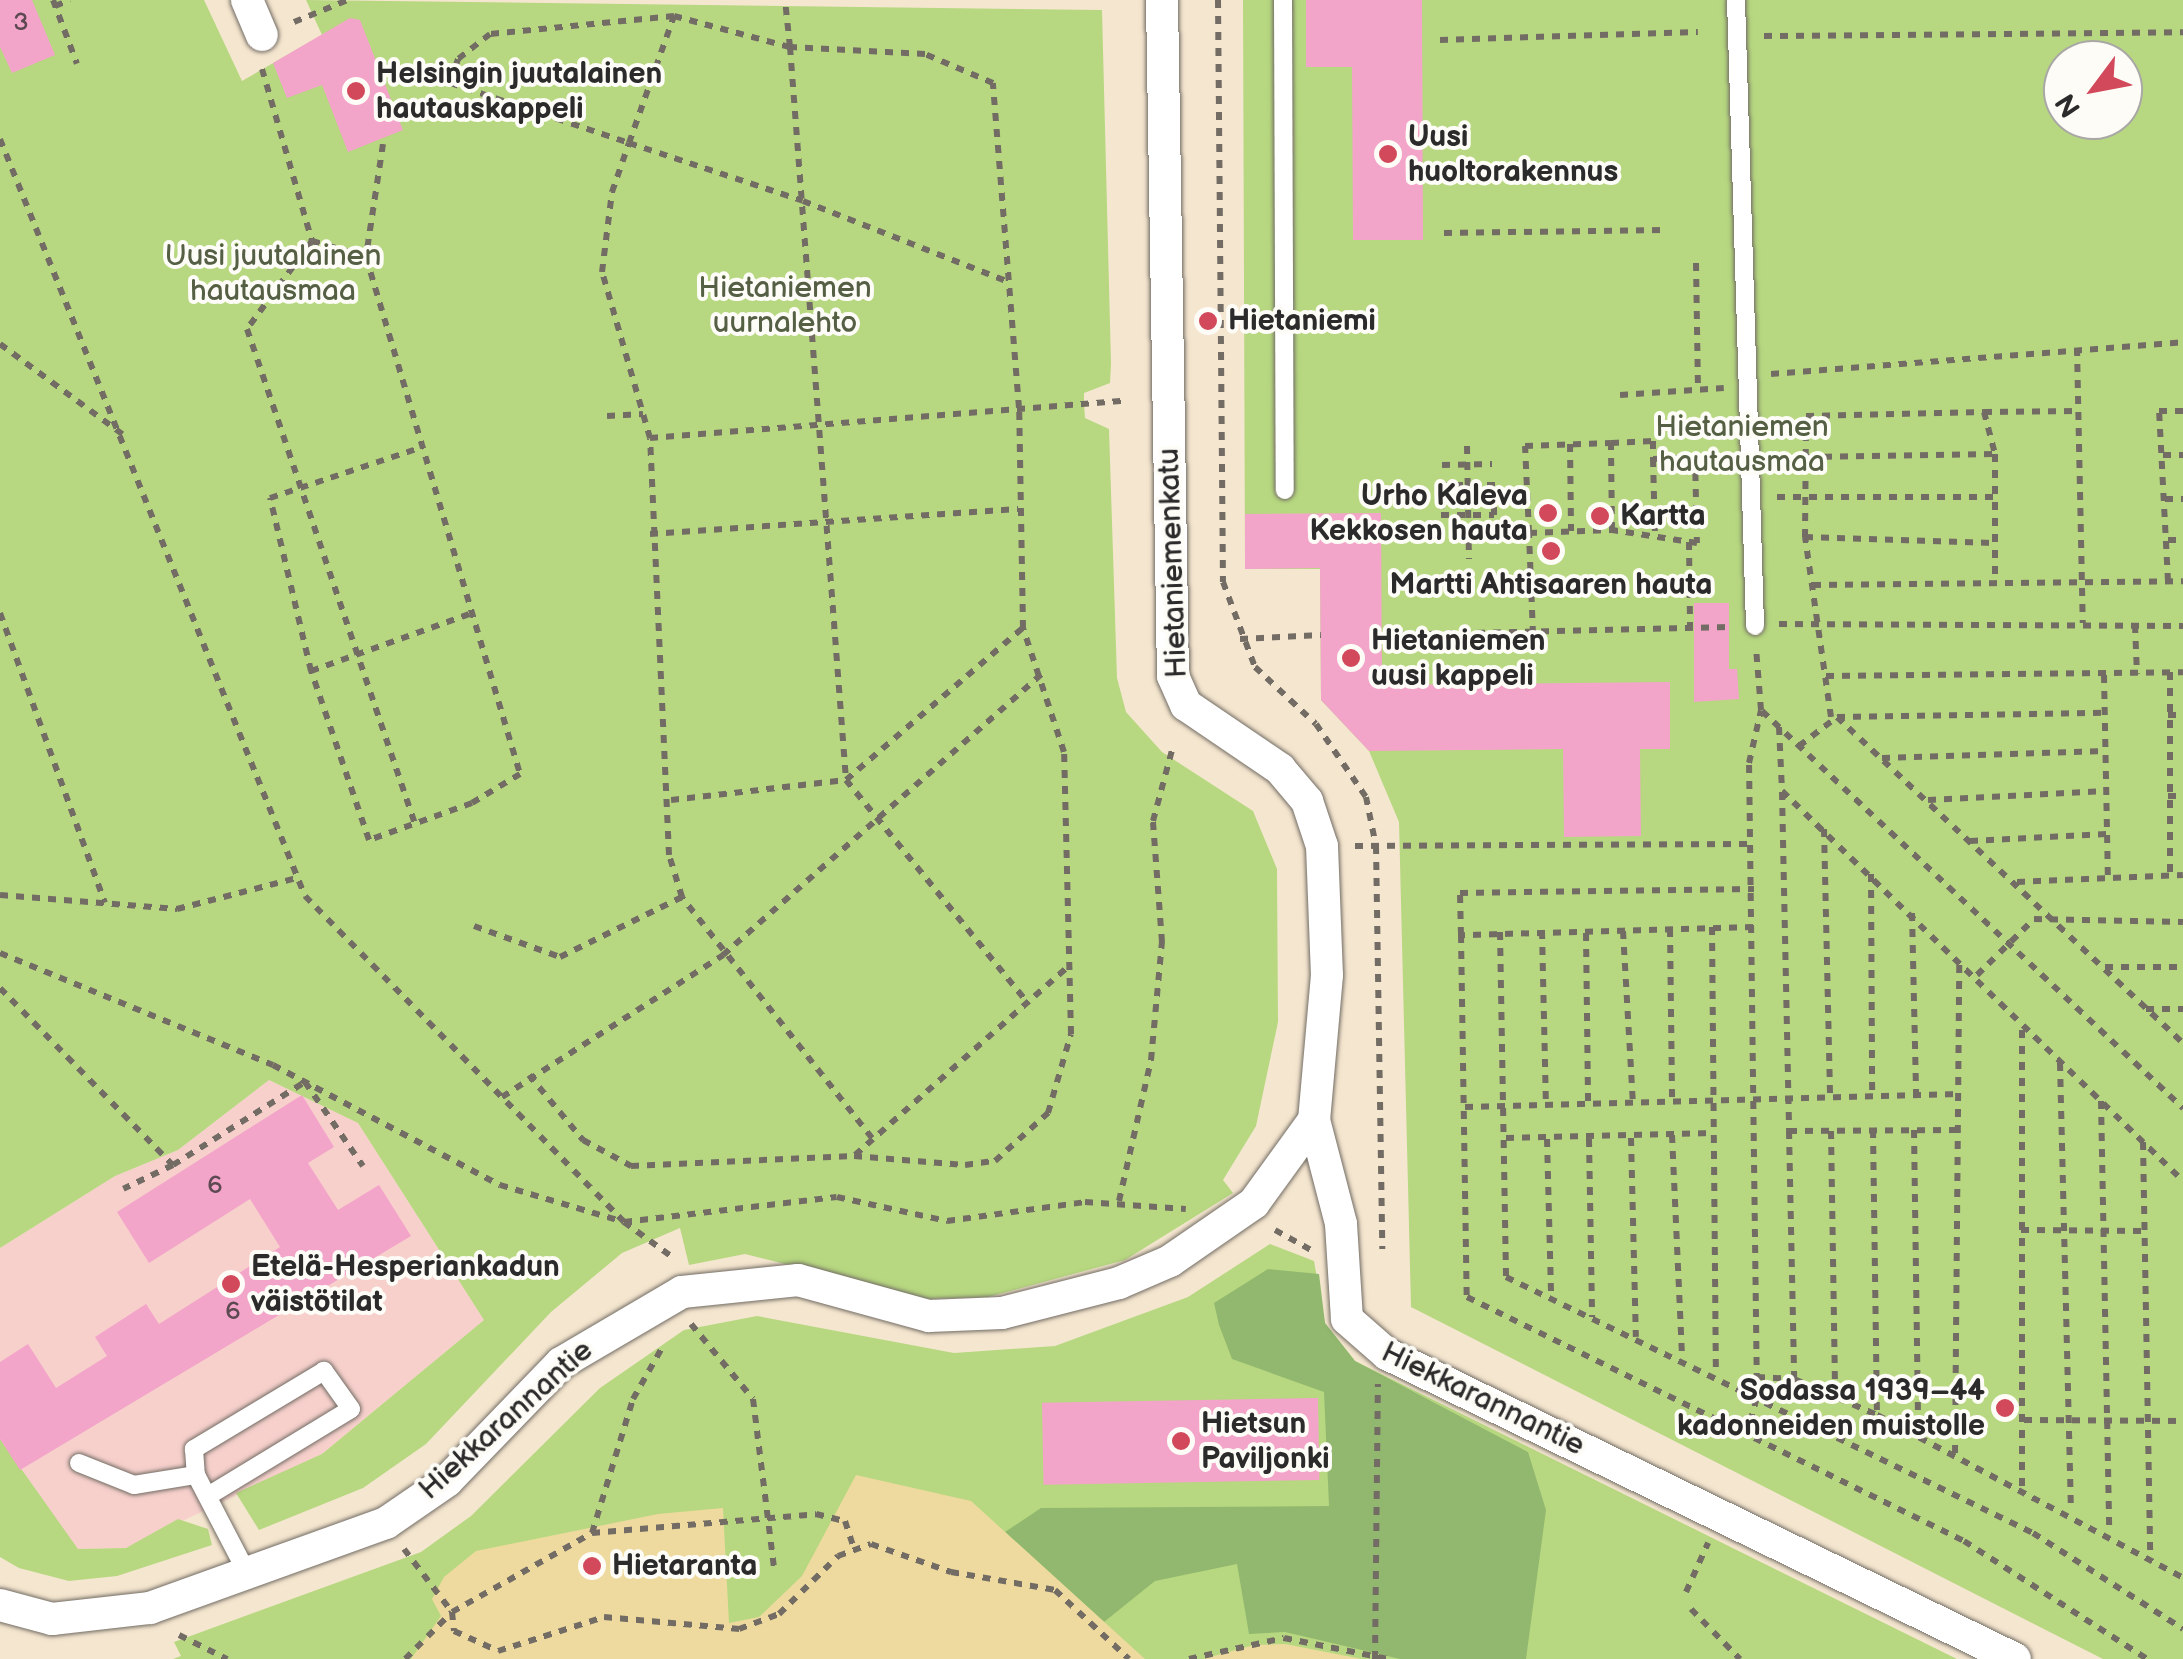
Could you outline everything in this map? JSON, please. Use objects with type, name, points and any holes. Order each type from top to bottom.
[{"type":"street","points":[[246,0],[262,35]]},
{"type":"street","name":"Hietaniemenkatu","points":[[1162,0],[1173,676],[1186,704],[1280,770],[1307,801],[1322,846],[1328,975],[1314,1120]]},
{"type":"street","name":"Hiekkarannantie","points":[[0,1605],[92,1619],[248,1575],[386,1523],[447,1481],[560,1363],[682,1292],[798,1280],[929,1316],[1066,1299],[1170,1262],[1254,1203],[1314,1120]]},
{"type":"street","name":"Hiekkarannantie","points":[[1314,1120],[1341,1224],[1347,1318],[1387,1354],[2015,1659]]},
{"type":"lane","points":[[1283,0],[1284,490]]},
{"type":"lane","points":[[1736,0],[1747,496],[1754,626]]},
{"type":"lane","points":[[208,1496],[351,1409],[324,1371],[194,1450],[196,1475],[248,1575]]},
{"type":"lane","points":[[79,1462],[134,1485],[196,1475]]},
{"type":"path","points":[[70,0],[54,3],[77,64]]},
{"type":"path","points":[[313,14],[348,0]]},
{"type":"path","points":[[785,0],[846,780],[1027,1002]]},
{"type":"path","points":[[1218,0],[1223,491]]},
{"type":"path","points":[[674,16],[629,143],[602,272],[650,438],[650,534],[671,800],[669,855],[682,897],[872,1138]]},
{"type":"path","points":[[529,1075],[584,1140],[631,1166],[854,1156],[965,1165],[995,1161],[1025,1138],[1048,1113],[1072,1034],[1067,967],[1064,752],[1043,672],[1024,628],[1018,509],[1019,408],[993,83],[925,54],[790,47],[674,16],[490,34],[458,59],[450,83],[803,200],[1006,281]]},
{"type":"path","points":[[1440,40],[1698,32]]},
{"type":"path","points":[[1738,36],[2183,32]]},
{"type":"path","points":[[262,35],[262,73],[312,242]]},
{"type":"path","points":[[0,139],[123,435],[297,878],[624,1222],[675,1259]]},
{"type":"path","points":[[383,144],[366,257],[520,774],[415,824],[369,840],[311,671],[270,498],[422,446]]},
{"type":"path","points":[[1444,233],[1664,230]]},
{"type":"path","points":[[312,242],[366,257]]},
{"type":"path","points":[[312,242],[247,328],[415,824]]},
{"type":"path","points":[[1696,263],[1698,390]]},
{"type":"path","points":[[1620,395],[1698,390],[2077,348],[2183,342]]},
{"type":"path","points":[[0,344],[123,435]]},
{"type":"path","points":[[2077,348],[2083,623]]},
{"type":"path","points":[[650,438],[820,428],[1124,401]]},
{"type":"path","points":[[2078,411],[1806,416],[1806,537],[1823,620],[1826,676],[1834,717],[2016,882],[2183,1043]]},
{"type":"path","points":[[2168,581],[2159,412],[2183,411]]},
{"type":"path","points":[[1984,412],[1995,454],[1995,579]]},
{"type":"path","points":[[606,416],[643,414]]},
{"type":"path","points":[[1533,634],[1525,446],[1652,441],[1655,537]]},
{"type":"path","points":[[1611,442],[1612,530]]},
{"type":"path","points":[[1570,444],[1571,531]]},
{"type":"path","points":[[1467,446],[1469,559]]},
{"type":"path","points":[[1808,456],[1995,454]]},
{"type":"path","points":[[2164,456],[2183,456]]},
{"type":"path","points":[[1530,532],[1612,530],[1697,543],[1694,457],[1653,459]]},
{"type":"path","points":[[1442,465],[1492,464]]},
{"type":"path","points":[[1495,485],[1494,515],[1442,515],[1442,486],[1468,486],[1495,485]]},
{"type":"path","points":[[1747,496],[1996,497]]},
{"type":"path","points":[[1494,499],[1528,498]]},
{"type":"path","points":[[2165,499],[2183,499]]},
{"type":"path","points":[[650,534],[1018,509]]},
{"type":"path","points":[[1806,537],[1994,543]]},
{"type":"path","points":[[2168,540],[2183,540]]},
{"type":"path","points":[[1689,542],[1690,628]]},
{"type":"path","points":[[1813,585],[1995,579],[2183,581]]},
{"type":"path","points":[[0,613],[106,903]]},
{"type":"path","points":[[311,671],[472,613]]},
{"type":"path","points":[[1382,634],[1533,634],[1823,620],[2183,626]]},
{"type":"path","points":[[2135,625],[2138,674]]},
{"type":"path","points":[[1746,1437],[1757,1397],[1754,889],[1749,844],[1749,763],[1761,710],[1754,626]]},
{"type":"path","points":[[671,800],[846,780],[1024,628]]},
{"type":"path","points":[[1240,639],[1321,636]]},
{"type":"path","points":[[502,1097],[529,1075],[724,954],[872,816],[1043,672]]},
{"type":"path","points":[[2170,672],[2170,875]]},
{"type":"path","points":[[1826,676],[2183,672]]},
{"type":"path","points":[[2104,675],[2108,876]]},
{"type":"path","points":[[1761,710],[2010,937],[2183,1108]]},
{"type":"path","points":[[1798,746],[1834,717],[2105,713]]},
{"type":"path","points":[[2168,715],[2183,714]]},
{"type":"path","points":[[1779,727],[1794,1379]]},
{"type":"path","points":[[1118,1201],[1150,1060],[1162,942],[1153,821],[1172,750]]},
{"type":"path","points":[[1881,758],[2106,752]]},
{"type":"path","points":[[2170,754],[2183,754]]},
{"type":"path","points":[[1782,790],[1977,975],[2022,1026],[2183,1181],[2183,1190]]},
{"type":"path","points":[[1927,800],[2106,791]]},
{"type":"path","points":[[2168,796],[2183,796]]},
{"type":"path","points":[[1824,828],[1830,1098]]},
{"type":"path","points":[[1970,840],[2107,834]]},
{"type":"path","points":[[2170,834],[2183,834]]},
{"type":"path","points":[[1322,846],[1749,844]]},
{"type":"path","points":[[1870,872],[1872,1096]]},
{"type":"path","points":[[2016,882],[2183,875]]},
{"type":"path","points":[[0,895],[176,909],[297,878]]},
{"type":"path","points":[[1754,889],[1460,893],[1467,1297],[1964,1541],[2147,1659]]},
{"type":"path","points":[[474,926],[560,957],[682,897]]},
{"type":"path","points":[[1912,913],[1916,1095]]},
{"type":"path","points":[[1977,975],[2010,937],[2034,919],[2183,922]]},
{"type":"path","points":[[1712,928],[1716,1375]]},
{"type":"path","points":[[1461,935],[1500,931],[1586,933],[1753,928]]},
{"type":"path","points":[[1670,929],[1672,1104]]},
{"type":"path","points":[[1500,931],[1506,1277],[1682,1358],[2033,1533],[2183,1628]]},
{"type":"path","points":[[1542,931],[1546,1106]]},
{"type":"path","points":[[1623,931],[1633,1105]]},
{"type":"path","points":[[1586,933],[1588,1105]]},
{"type":"path","points":[[0,953],[306,1082],[500,1185],[624,1222],[838,1197],[946,1221],[1118,1201],[1188,1209],[1200,1201]]},
{"type":"path","points":[[1954,1453],[1959,958]]},
{"type":"path","points":[[854,1156],[1067,967]]},
{"type":"path","points":[[2104,967],[2183,968]]},
{"type":"path","points":[[0,988],[172,1165]]},
{"type":"path","points":[[2146,1009],[2183,1009]]},
{"type":"path","points":[[2022,1026],[2022,1486]]},
{"type":"path","points":[[2060,1063],[2070,1510]]},
{"type":"path","points":[[123,1188],[172,1165],[306,1082]]},
{"type":"path","points":[[306,1082],[362,1166]]},
{"type":"path","points":[[1465,1107],[1715,1104],[1959,1094]]},
{"type":"path","points":[[2101,1101],[2109,1533]]},
{"type":"path","points":[[1873,1130],[1877,1416]]},
{"type":"path","points":[[1914,1130],[1918,1435]]},
{"type":"path","points":[[1789,1131],[1958,1130]]},
{"type":"path","points":[[1831,1131],[1835,1398]]},
{"type":"path","points":[[1505,1138],[1631,1138],[1714,1133]]},
{"type":"path","points":[[1672,1136],[1682,1358]]},
{"type":"path","points":[[1631,1138],[1636,1337]]},
{"type":"path","points":[[1547,1139],[1551,1297]]},
{"type":"path","points":[[1589,1139],[1592,1317]]},
{"type":"path","points":[[2142,1142],[2150,1558]]},
{"type":"path","points":[[2021,1230],[2142,1231]]},
{"type":"path","points":[[682,1292],[696,1330],[753,1400],[774,1568]]},
{"type":"path","points":[[684,1336],[696,1330]]},
{"type":"path","points":[[592,1534],[633,1399],[672,1341]]},
{"type":"path","points":[[1375,1657],[1376,1391],[1387,1354]]},
{"type":"path","points":[[1757,1377],[1794,1379],[1918,1435],[2070,1510],[2183,1578]]},
{"type":"path","points":[[2024,1420],[2183,1421]]},
{"type":"path","points":[[1686,1592],[1720,1514]]},
{"type":"path","points":[[405,1659],[452,1612],[592,1534],[768,1517],[846,1522],[854,1548]]},
{"type":"path","points":[[386,1523],[452,1612],[454,1631],[498,1651],[604,1617],[739,1629],[778,1614],[854,1548],[888,1546],[951,1572],[1055,1590],[1129,1659]]},
{"type":"path","points":[[1691,1609],[1740,1659]]},
{"type":"path","points":[[174,1632],[227,1659]]},
{"type":"path","points":[[1189,1659],[1284,1638],[1388,1659]]},
{"type":"shaded area","name":"Etelä-Hesperiankadun väistötilat","points":[[269,1080],[358,1123],[484,1320],[322,1454],[126,1548],[77,1549],[0,1439],[0,1248],[115,1176],[178,1150]]},
{"type":"green space","points":[[0,0],[204,0],[242,81],[322,35],[306,0],[1102,10],[1111,364],[1110,383],[1084,393],[1084,404],[1085,418],[1109,429],[1117,678],[1126,712],[1162,752],[1253,811],[1277,869],[1278,1022],[1256,1126],[1223,1180],[1233,1193],[1125,1260],[988,1297],[927,1299],[745,1254],[689,1265],[680,1228],[622,1253],[551,1312],[426,1444],[363,1488],[259,1530],[236,1493],[322,1454],[484,1320],[358,1123],[269,1080],[178,1150],[115,1176],[0,1248]]},
{"type":"green space","name":"Hietaniemen hautausmaa","points":[[1243,0],[2183,0],[2183,1659],[2103,1659],[1411,1307],[1399,822],[1369,751],[1321,700],[1320,569],[1245,569]]},
{"type":"green space","name":"Hietaranta","points":[[1270,1244],[1314,1261],[1325,1323],[1355,1361],[1957,1659],[173,1659],[181,1656],[174,1642],[421,1552],[471,1516],[600,1388],[684,1330],[757,1316],[954,1353],[1055,1346],[1188,1297]]},
{"type":"green space","points":[[1268,1269],[1319,1274],[1325,1323],[1355,1361],[1528,1452],[1546,1510],[1526,1659],[1400,1659],[1285,1632],[1249,1634],[1237,1564],[1155,1581],[1104,1622],[1005,1532],[1041,1508],[1329,1506],[1324,1392],[1232,1359],[1219,1325],[1214,1303]]},
{"type":"green space","points":[[0,1439],[78,1549],[126,1548],[178,1519],[208,1529],[212,1545],[117,1576],[69,1581],[19,1568],[0,1557]]},
{"type":"sand","name":"Hietaranta","points":[[856,1475],[971,1501],[1145,1659],[411,1659],[441,1616],[432,1599],[444,1577],[476,1551],[658,1514],[723,1508],[729,1623],[759,1617],[802,1576]]},
{"type":"sand","points":[[1285,1644],[1362,1659],[1203,1659],[1254,1645]]},
{"type":"building","points":[[0,0],[32,0],[55,55],[12,73],[0,47]]},
{"type":"building","name":"Uusi huoltorakennus","points":[[1306,0],[1422,0],[1423,240],[1353,240],[1352,67],[1306,67]]},
{"type":"building","name":"Helsingin juutalainen hautauskappeli","points":[[350,18],[360,20],[403,130],[348,152],[322,85],[287,98],[273,63]]},
{"type":"building","name":"Hietaniemen uusi kappeli","points":[[1381,513],[1382,685],[1670,682],[1670,749],[1640,749],[1641,836],[1564,837],[1563,749],[1369,751],[1321,700],[1320,568],[1245,569],[1245,514]]},
{"type":"building","points":[[1694,603],[1729,603],[1729,669],[1737,669],[1739,699],[1694,702]]},
{"type":"building","points":[[302,1095],[334,1147],[308,1163],[338,1210],[379,1185],[411,1236],[20,1470],[0,1439],[0,1362],[28,1344],[56,1388],[107,1356],[95,1337],[146,1304],[159,1324],[280,1247],[250,1199],[149,1263],[117,1212]]},
{"type":"building","name":"Hietsun Paviljonki","points":[[1318,1398],[1319,1480],[1043,1485],[1042,1403]]},
{"type":"place","name":"Helsingin juutalainen hautauskappeli","points":[[356,91]]},
{"type":"place","name":"Uusi huoltorakennus","points":[[1388,154]]},
{"type":"place","name":"Hietaniemi","points":[[1208,321]]},
{"type":"place","name":"Urho Kaleva Kekkosen hauta","points":[[1548,513]]},
{"type":"place","name":"Kartta","points":[[1600,516]]},
{"type":"place","name":"Martti Ahtisaaren hauta","points":[[1551,551]]},
{"type":"place","name":"Hietaniemen uusi kappeli","points":[[1351,658]]},
{"type":"place","name":"Etelä-Hesperiankadun väistötilat","points":[[231,1284]]},
{"type":"place","name":"Sodassa 1939–44 kadonneiden muistolle","points":[[2005,1408]]},
{"type":"place","name":"Hietsun Paviljonki","points":[[1181,1441]]},
{"type":"place","name":"Hietaranta","points":[[592,1566]]},
{"type":"park label","name":"Uusi juutalainen hautausmaa","points":[[273,273]]},
{"type":"park label","name":"Hietaniemen uurnalehto","points":[[785,305]]}]
